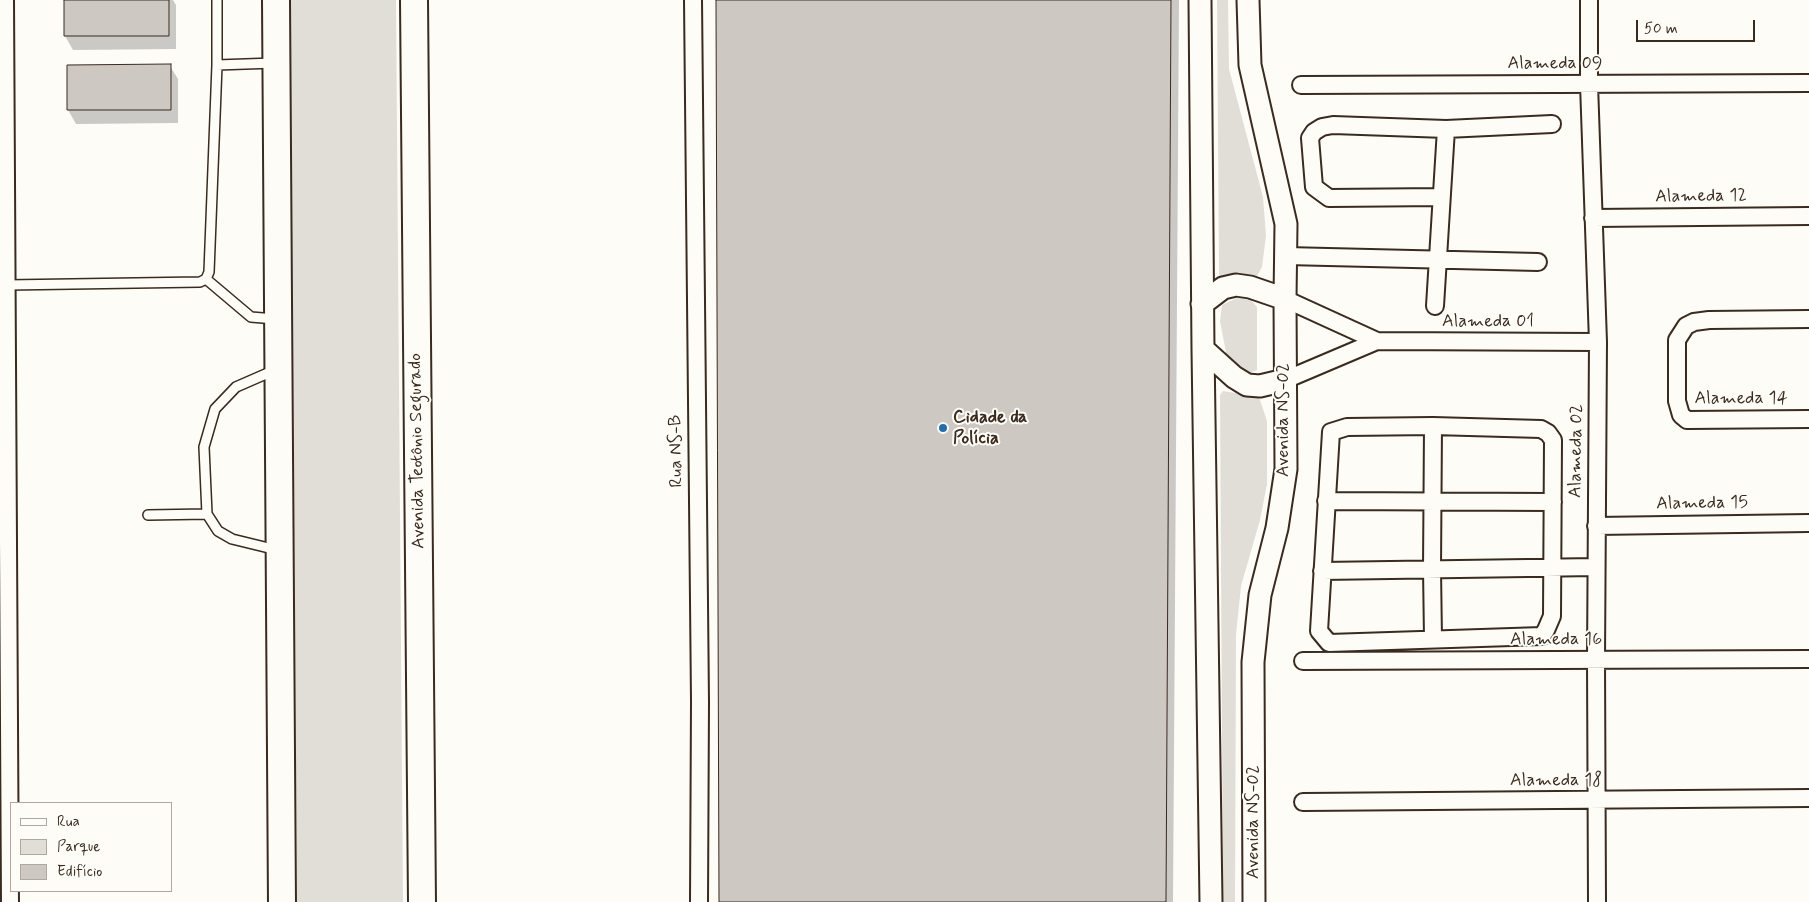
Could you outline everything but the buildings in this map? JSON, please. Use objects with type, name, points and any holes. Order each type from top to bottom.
[{"type":"main road","points":[[276,0],[282,902]]},
{"type":"main road","name":"Avenida Teotônio Segurado","points":[[414,0],[422,902]]},
{"type":"street","points":[[5,0],[8,285],[5,872],[10,902]]},
{"type":"street","name":"Rua NS-B","points":[[693,0],[700,701],[699,902]]},
{"type":"street","points":[[1200,0],[1202,304],[1212,902]]},
{"type":"street","name":"Avenida NS-02","points":[[1248,0],[1250,65],[1281,195],[1286,224],[1284,299],[1286,469],[1277,528],[1260,595],[1253,662],[1254,902]]},
{"type":"street","name":"Alameda 02","points":[[1589,0],[1589,84],[1598,342],[1596,526],[1597,902]]},
{"type":"street","name":"Alameda 09","points":[[1302,85],[1809,83]]},
{"type":"street","points":[[1441,197],[1329,198],[1314,187],[1310,138],[1314,132],[1322,127],[1333,125],[1446,128],[1552,124]]},
{"type":"street","points":[[1435,306],[1446,128]]},
{"type":"street","name":"Alameda 12","points":[[1593,218],[1809,216]]},
{"type":"street","points":[[1286,256],[1538,262]]},
{"type":"street","points":[[1202,304],[1223,288],[1236,285],[1250,287],[1284,299]]},
{"type":"street","name":"Alameda 01","points":[[1284,299],[1377,342]]},
{"type":"street","name":"Alameda 14","points":[[1809,319],[1708,320],[1694,322],[1686,326],[1677,340],[1677,401],[1682,415],[1687,420],[1809,420]]},
{"type":"street","name":"Alameda 01","points":[[1285,380],[1377,342],[1598,342]]},
{"type":"street","points":[[1203,349],[1234,377],[1247,385],[1260,386],[1285,380]]},
{"type":"street","points":[[1433,426],[1433,639]]},
{"type":"street","points":[[1433,426],[1541,429],[1548,433],[1553,440],[1552,616],[1542,636],[1329,643],[1319,631],[1326,501],[1331,432],[1337,428],[1433,426]]},
{"type":"street","points":[[1326,501],[1553,502]]},
{"type":"street","name":"Alameda 15","points":[[1596,526],[1809,523]]},
{"type":"street","points":[[1322,571],[1552,566],[1596,567]]},
{"type":"street","name":"Alameda 16","points":[[1303,660],[1809,659]]},
{"type":"street","name":"Alameda 18","points":[[1303,802],[1809,798]]},
{"type":"lane","points":[[8,285],[200,282],[206,279],[209,272],[217,65],[217,0]]},
{"type":"lane","points":[[217,65],[277,63]]},
{"type":"lane","points":[[206,279],[251,316],[278,319]]},
{"type":"lane","points":[[278,368],[236,388],[215,409],[204,447],[208,514],[218,531],[232,540],[279,550]]},
{"type":"lane","points":[[148,515],[208,514]]},
{"type":"green space","points":[[290,0],[396,0],[403,902],[297,902]]},
{"type":"green space","points":[[1217,0],[1228,0],[1229,69],[1263,197],[1266,236],[1262,267],[1257,276],[1219,276]]},
{"type":"green space","points":[[1237,298],[1249,298],[1257,307],[1257,370],[1247,374],[1229,368],[1220,321],[1222,305]]},
{"type":"green space","points":[[1223,391],[1259,397],[1267,421],[1267,484],[1260,520],[1241,586],[1236,635],[1235,902],[1223,902],[1220,395]]},
{"type":"place","name":"Cidade da Polícia","points":[[943,428]]}]
